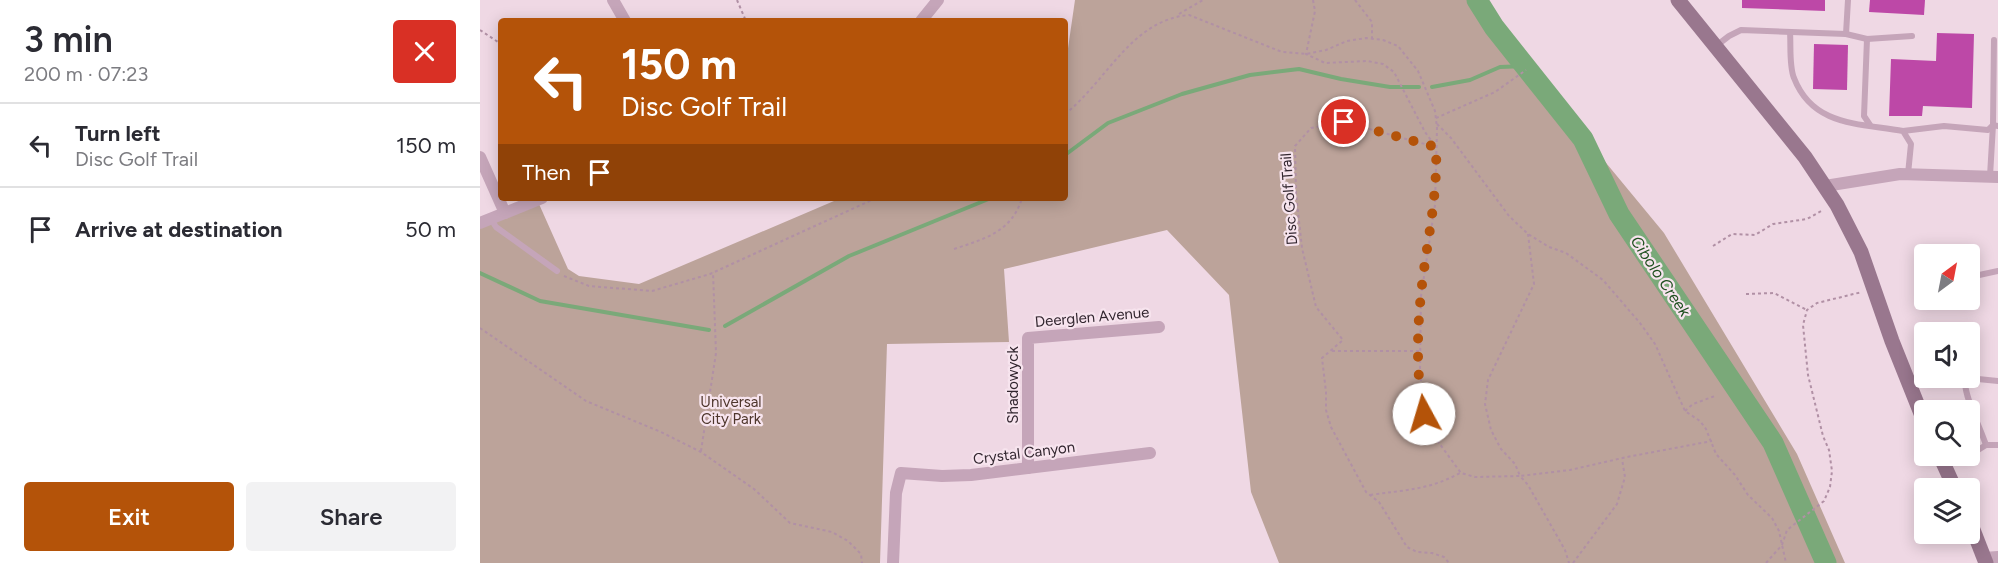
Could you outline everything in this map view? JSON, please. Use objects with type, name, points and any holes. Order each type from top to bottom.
[{"type":"main road","points":[[1678,0],[1825,186],[1837,205],[1861,252],[1915,400]]},
{"type":"main road","points":[[1980,542],[1989,560]]},
{"type":"street","points":[[613,0],[623,18]]},
{"type":"street","points":[[923,18],[938,0]]},
{"type":"street","points":[[480,157],[498,197]]},
{"type":"street","points":[[1825,186],[1908,174],[1994,177]]},
{"type":"street","points":[[500,201],[505,213]]},
{"type":"street","points":[[486,221],[535,201]]},
{"type":"street","name":"Deerglen Avenue","points":[[1028,338],[1159,327]]},
{"type":"street","name":"Shadowyck","points":[[1028,338],[1028,468]]},
{"type":"street","name":"Crystal Canyon","points":[[893,563],[896,493],[901,473],[952,476],[1150,453]]},
{"type":"lane","points":[[1846,34],[1848,0]]},
{"type":"lane","points":[[1715,46],[1741,30],[1846,34],[1867,39],[1912,36]]},
{"type":"lane","points":[[1790,32],[1793,77],[1806,100],[1835,120],[1848,124],[1903,131],[1944,126],[1988,129],[1996,126]]},
{"type":"lane","points":[[1867,39],[1864,116],[1869,125]]},
{"type":"lane","points":[[1994,40],[1996,126],[1994,177]]},
{"type":"lane","points":[[1903,131],[1911,144],[1908,174]]},
{"type":"lane","points":[[486,221],[557,271]]},
{"type":"lane","points":[[1980,275],[1998,271]]},
{"type":"lane","points":[[1986,445],[1975,412],[1965,393],[1965,382],[1998,381]]},
{"type":"lane","points":[[1980,448],[1986,445],[1998,445]]},
{"type":"path","points":[[737,0],[745,18]]},
{"type":"path","points":[[1068,112],[1085,98],[1132,41],[1203,0]]},
{"type":"path","points":[[1306,54],[1315,11],[1313,0]]},
{"type":"path","points":[[1355,0],[1372,22],[1372,39]]},
{"type":"path","points":[[1176,16],[1189,15],[1206,20],[1282,52],[1306,54],[1326,50],[1347,41],[1372,39],[1398,46],[1425,84],[1437,124],[1435,204],[1421,296],[1420,351],[1424,414],[1439,443],[1461,473],[1475,477],[1520,476],[1570,471],[1622,458],[1712,441]]},
{"type":"path","points":[[480,30],[498,42]]},
{"type":"path","points":[[1306,54],[1325,63],[1367,61],[1383,64],[1399,79],[1425,132],[1436,147]]},
{"type":"path","points":[[1436,118],[1495,92],[1526,70]]},
{"type":"path","name":"Disc Golf Trail","points":[[1436,147],[1344,122],[1311,128],[1295,146],[1296,194],[1302,248],[1316,307],[1343,340],[1322,358],[1326,410],[1331,427],[1366,492],[1379,502],[1407,547],[1417,552],[1444,557],[1449,563]]},
{"type":"path","points":[[1437,124],[1451,138],[1509,216],[1528,234],[1583,264],[1609,287],[1655,344],[1685,411],[1701,421],[1716,454],[1748,495],[1772,518],[1779,531],[1786,563]]},
{"type":"path","points":[[557,271],[564,277],[589,286],[652,291],[713,272],[869,201]]},
{"type":"path","points":[[954,249],[987,239],[1001,229],[1020,206],[1021,201]]},
{"type":"path","points":[[1713,246],[1732,234],[1755,235],[1773,224],[1807,219],[1837,205]]},
{"type":"path","points":[[1528,234],[1534,284],[1488,380],[1485,404],[1491,430],[1501,449],[1515,464],[1520,476],[1528,484],[1571,563],[1617,504],[1624,477],[1622,458]]},
{"type":"path","points":[[701,452],[716,353],[713,272]]},
{"type":"path","points":[[1766,563],[1782,545],[1787,530],[1824,501],[1830,487],[1832,471],[1829,450],[1822,436],[1808,375],[1803,325],[1807,310],[1817,303],[1874,288]]},
{"type":"path","points":[[1746,294],[1774,293],[1807,310]]},
{"type":"path","points":[[480,328],[586,400],[662,432],[701,452],[754,489],[790,523],[832,532],[848,541],[861,554],[862,563]]},
{"type":"path","points":[[1332,351],[1420,351]]},
{"type":"path","points":[[1685,411],[1693,404],[1715,396]]},
{"type":"path","points":[[1371,495],[1423,489],[1461,473]]},
{"type":"green space","name":"Universal City Park","points":[[1075,0],[1486,0],[1526,66],[1664,233],[1797,454],[1845,563],[1279,563],[1251,492],[1229,295],[1167,230],[1004,269],[1009,342],[887,344],[880,563],[480,563],[480,228],[539,204],[568,269],[579,276],[639,284],[834,201],[1068,201],[1068,48]]},
{"type":"building","points":[[1742,0],[1825,0],[1825,11],[1742,8]]},
{"type":"building","points":[[1870,0],[1925,0],[1924,15],[1869,12]]},
{"type":"building","points":[[1937,33],[1974,34],[1972,108],[1923,106],[1922,116],[1889,116],[1891,59],[1936,61]]},
{"type":"building","points":[[1814,44],[1848,45],[1847,90],[1813,89]]},
{"type":"waterway","name":"Cibolo Creek","points":[[1477,0],[1494,27],[1583,139],[1619,214],[1773,443],[1826,563]]},
{"type":"waterway","points":[[1432,87],[1470,80],[1500,67],[1526,66]]},
{"type":"waterway","points":[[1068,153],[1108,123],[1182,94],[1250,75],[1299,69],[1390,87],[1419,87]]},
{"type":"waterway","points":[[725,326],[849,256],[984,201]]},
{"type":"waterway","points":[[480,273],[540,301],[709,330]]},
{"type":"route","points":[[1344,122],[1436,147],[1435,204],[1421,296],[1420,369],[1421,403],[1424,414]]}]
